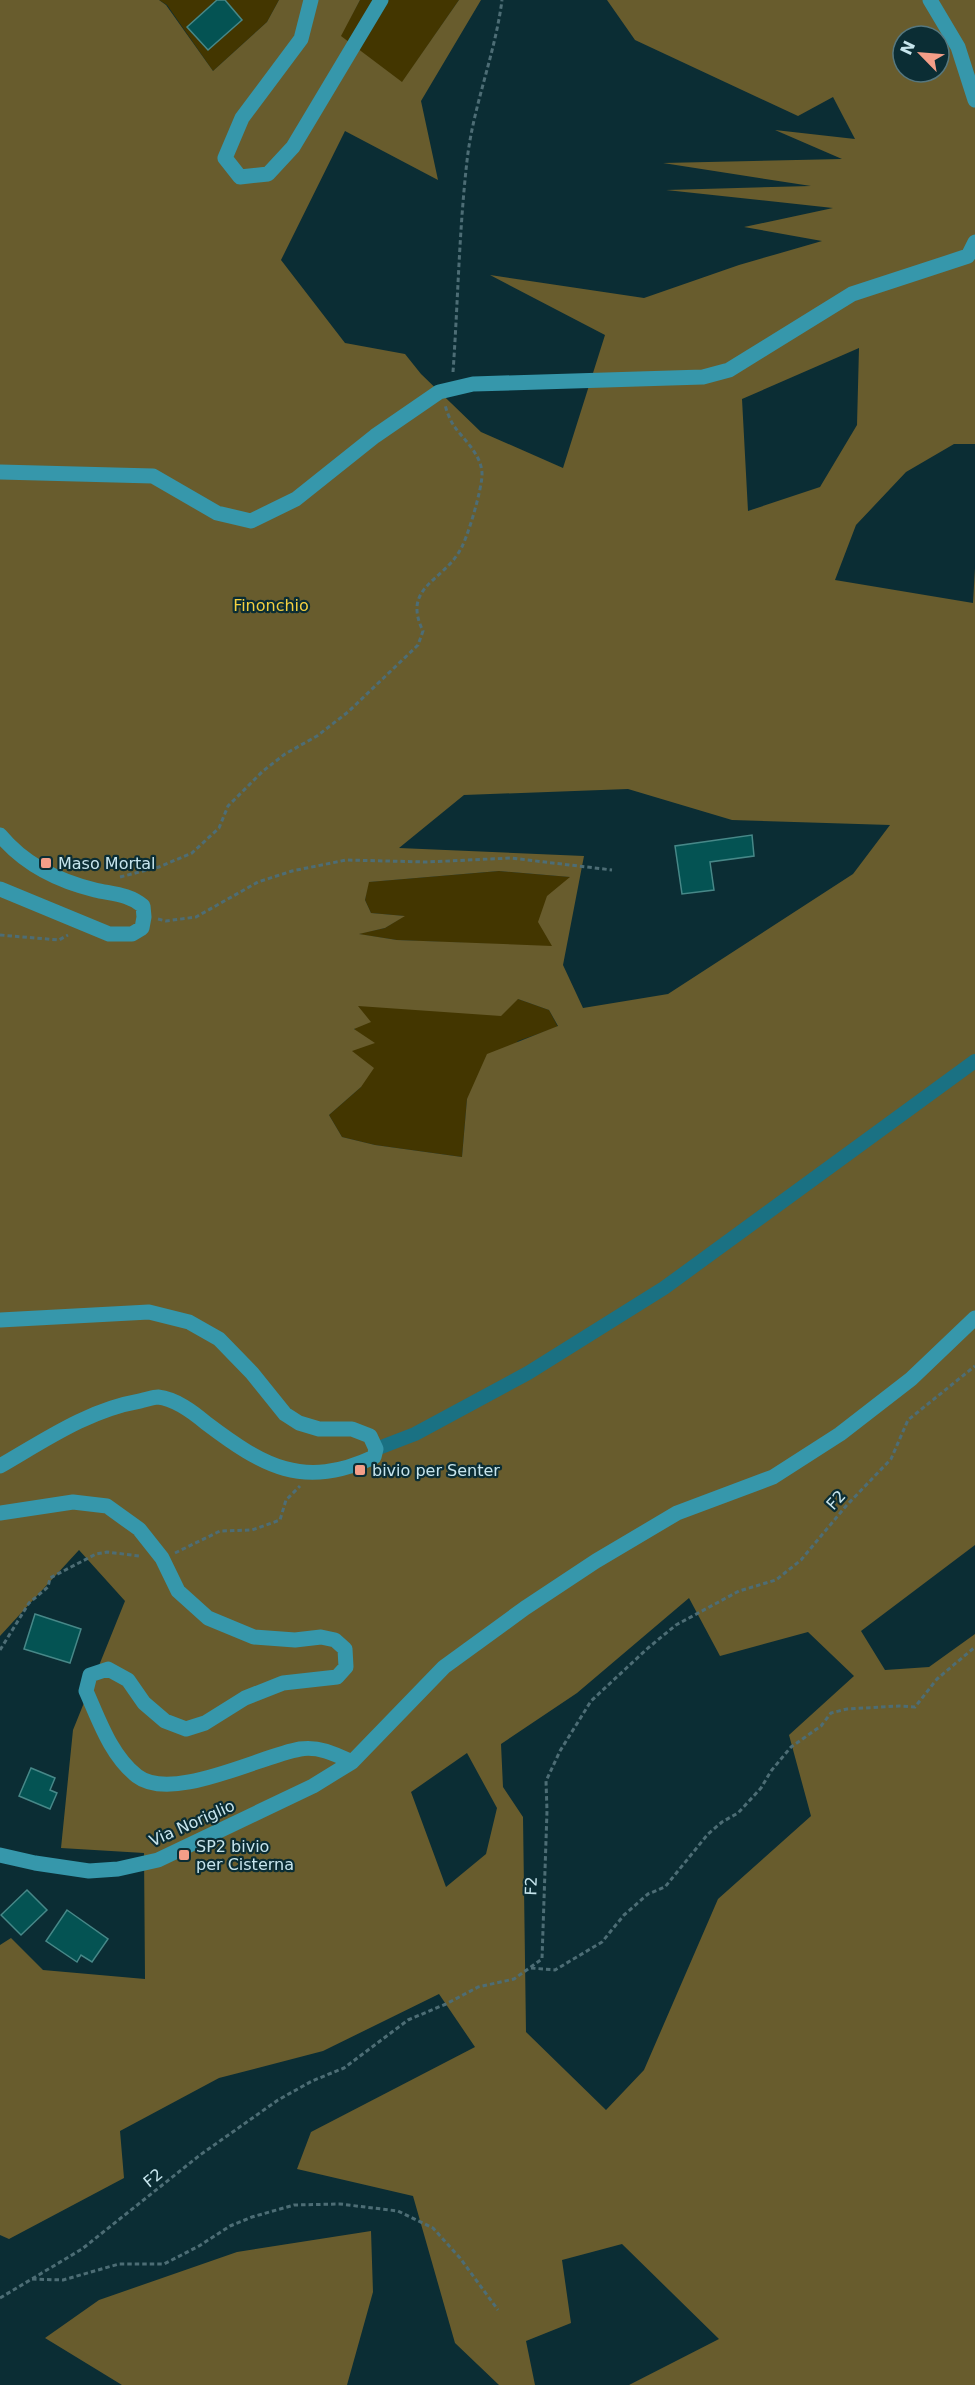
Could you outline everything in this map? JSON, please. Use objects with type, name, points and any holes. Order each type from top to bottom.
[{"type":"street","points":[[311,0],[301,39],[242,118],[225,158],[240,177],[268,174],[293,147],[381,0]]},
{"type":"street","points":[[930,0],[958,47],[975,100]]},
{"type":"street","points":[[0,472],[153,476],[218,513],[251,521],[296,499],[375,436],[439,392],[473,384],[703,377],[729,370],[852,294],[968,256],[975,242]]},
{"type":"street","points":[[0,835],[24,859],[44,872],[93,890],[133,898],[143,906],[142,928],[132,934],[110,934],[0,889]]},
{"type":"street","points":[[376,1449],[415,1434],[528,1372],[664,1288],[975,1061]]},
{"type":"street","points":[[0,1320],[149,1312],[189,1322],[219,1339],[252,1373],[285,1414],[299,1423],[319,1429],[352,1429],[370,1436],[376,1449],[374,1457],[352,1467],[333,1472],[318,1473],[273,1466],[253,1456],[185,1406],[158,1397],[117,1405],[70,1425],[0,1466]]},
{"type":"street","name":"Via Noriglio","points":[[0,1855],[90,1871],[118,1869],[158,1860],[313,1786],[352,1762],[444,1667],[525,1608],[596,1561],[677,1513],[772,1477],[840,1434],[912,1379],[975,1318]]},
{"type":"street","points":[[0,1513],[73,1502],[107,1506],[139,1529],[162,1558],[178,1591],[208,1618],[254,1637],[295,1640],[321,1637],[335,1640],[345,1649],[346,1667],[337,1677],[283,1683],[245,1698],[205,1724],[186,1730],[165,1721],[144,1703],[129,1680],[108,1669],[90,1675],[86,1691],[113,1749],[138,1778],[166,1786],[203,1779],[301,1749],[327,1750],[352,1762]]},
{"type":"path","points":[[117,877],[159,867],[192,853],[219,828],[228,806],[263,771],[285,754],[317,736],[348,712],[418,645],[423,631],[418,621],[416,602],[427,583],[459,552],[464,542],[479,493],[482,473],[477,458],[453,425],[439,392],[453,375],[467,161],[474,122],[498,29],[502,0]]},
{"type":"path","points":[[144,917],[166,921],[196,917],[258,882],[292,870],[346,860],[416,862],[511,858],[612,870]]},
{"type":"path","points":[[0,935],[59,940],[86,926]]},
{"type":"path","name":"F2","points":[[0,2298],[82,2249],[200,2155],[278,2100],[312,2081],[344,2068],[408,2020],[478,1987],[514,1979],[542,1959],[546,1781],[560,1751],[591,1701],[676,1625],[738,1591],[776,1580],[801,1560],[846,1506],[891,1459],[908,1420],[975,1366]]},
{"type":"path","points":[[527,1970],[533,1966],[555,1970],[603,1942],[624,1915],[648,1894],[665,1887],[708,1834],[722,1822],[738,1814],[761,1788],[771,1771],[791,1747],[821,1726],[831,1713],[847,1709],[915,1707],[937,1679],[975,1647]]},
{"type":"path","points":[[30,2280],[63,2280],[119,2264],[164,2264],[199,2246],[230,2226],[252,2217],[294,2205],[340,2204],[398,2211],[433,2228],[460,2258],[498,2310]]},
{"type":"shaded area","points":[[159,0],[279,0],[267,22],[213,71],[167,5]]},
{"type":"shaded area","points":[[360,0],[459,0],[402,83],[340,36]]},
{"type":"shaded area","points":[[499,871],[571,877],[553,947],[397,940],[357,934],[385,928],[404,916],[371,913],[365,900],[368,882]]},
{"type":"shaded area","points":[[518,999],[549,1010],[558,1027],[518,1041],[467,1099],[462,1157],[375,1145],[342,1137],[329,1115],[361,1087],[352,1051],[358,1005],[398,1007]]},
{"type":"green space","name":"Finonchio","points":[[0,0],[159,0],[166,5],[213,71],[267,22],[279,0],[360,0],[341,36],[402,82],[459,0],[481,0],[421,101],[438,180],[345,131],[281,260],[345,343],[405,354],[421,374],[481,432],[563,468],[605,335],[490,275],[644,298],[739,265],[822,241],[744,227],[833,208],[666,190],[811,186],[663,163],[842,159],[775,130],[855,139],[833,97],[798,116],[635,40],[607,0],[975,0],[975,444],[954,444],[906,472],[856,525],[835,580],[973,603],[975,568],[975,1545],[861,1631],[885,1670],[929,1667],[975,1634],[975,2385],[629,2385],[719,2339],[622,2244],[562,2260],[571,2323],[526,2341],[535,2385],[499,2385],[455,2343],[413,2196],[297,2169],[311,2132],[475,2047],[439,1994],[323,2051],[219,2078],[120,2131],[124,2178],[9,2239],[0,2235],[0,1945],[11,1938],[43,1970],[145,1979],[144,1853],[61,1848],[73,1730],[125,1601],[79,1550],[0,1636]],"holes":[[[859,348],[857,425],[820,487],[748,511],[742,399]],[[628,789],[732,820],[890,825],[853,874],[668,994],[583,1008],[563,965],[584,856],[399,848],[464,795]],[[499,871],[570,877],[547,896],[538,922],[552,946],[397,940],[359,934],[385,928],[405,916],[371,913],[365,900],[369,882]],[[518,999],[549,1010],[558,1026],[487,1054],[467,1099],[462,1157],[375,1145],[342,1137],[329,1115],[361,1087],[374,1068],[352,1051],[375,1043],[354,1029],[371,1022],[358,1006],[501,1016]],[[689,1598],[720,1656],[808,1632],[854,1676],[789,1735],[811,1816],[718,1899],[644,2070],[606,2110],[526,2032],[523,1817],[503,1787],[501,1744],[577,1693]],[[467,1753],[497,1808],[486,1854],[446,1887],[411,1792]]]},
{"type":"green space","points":[[371,2231],[373,2292],[347,2385],[122,2385],[45,2338],[99,2300],[237,2252]]},
{"type":"building","points":[[217,0],[225,0],[242,20],[208,50],[187,27]]},
{"type":"building","points":[[752,835],[754,856],[710,862],[714,890],[682,894],[675,846]]},
{"type":"building","points":[[35,1614],[81,1629],[70,1663],[24,1649]]},
{"type":"building","points":[[31,1768],[55,1778],[50,1790],[57,1793],[50,1809],[19,1796]]},
{"type":"building","points":[[27,1890],[47,1910],[21,1935],[1,1915]]},
{"type":"building","points":[[67,1910],[108,1939],[92,1962],[81,1955],[77,1962],[46,1941]]},
{"type":"place","name":"Maso Mortal","points":[[46,863]]},
{"type":"place","name":"bivio per Senter","points":[[360,1470]]},
{"type":"place","name":"SP2 bivio per Cisterna","points":[[184,1855]]}]
